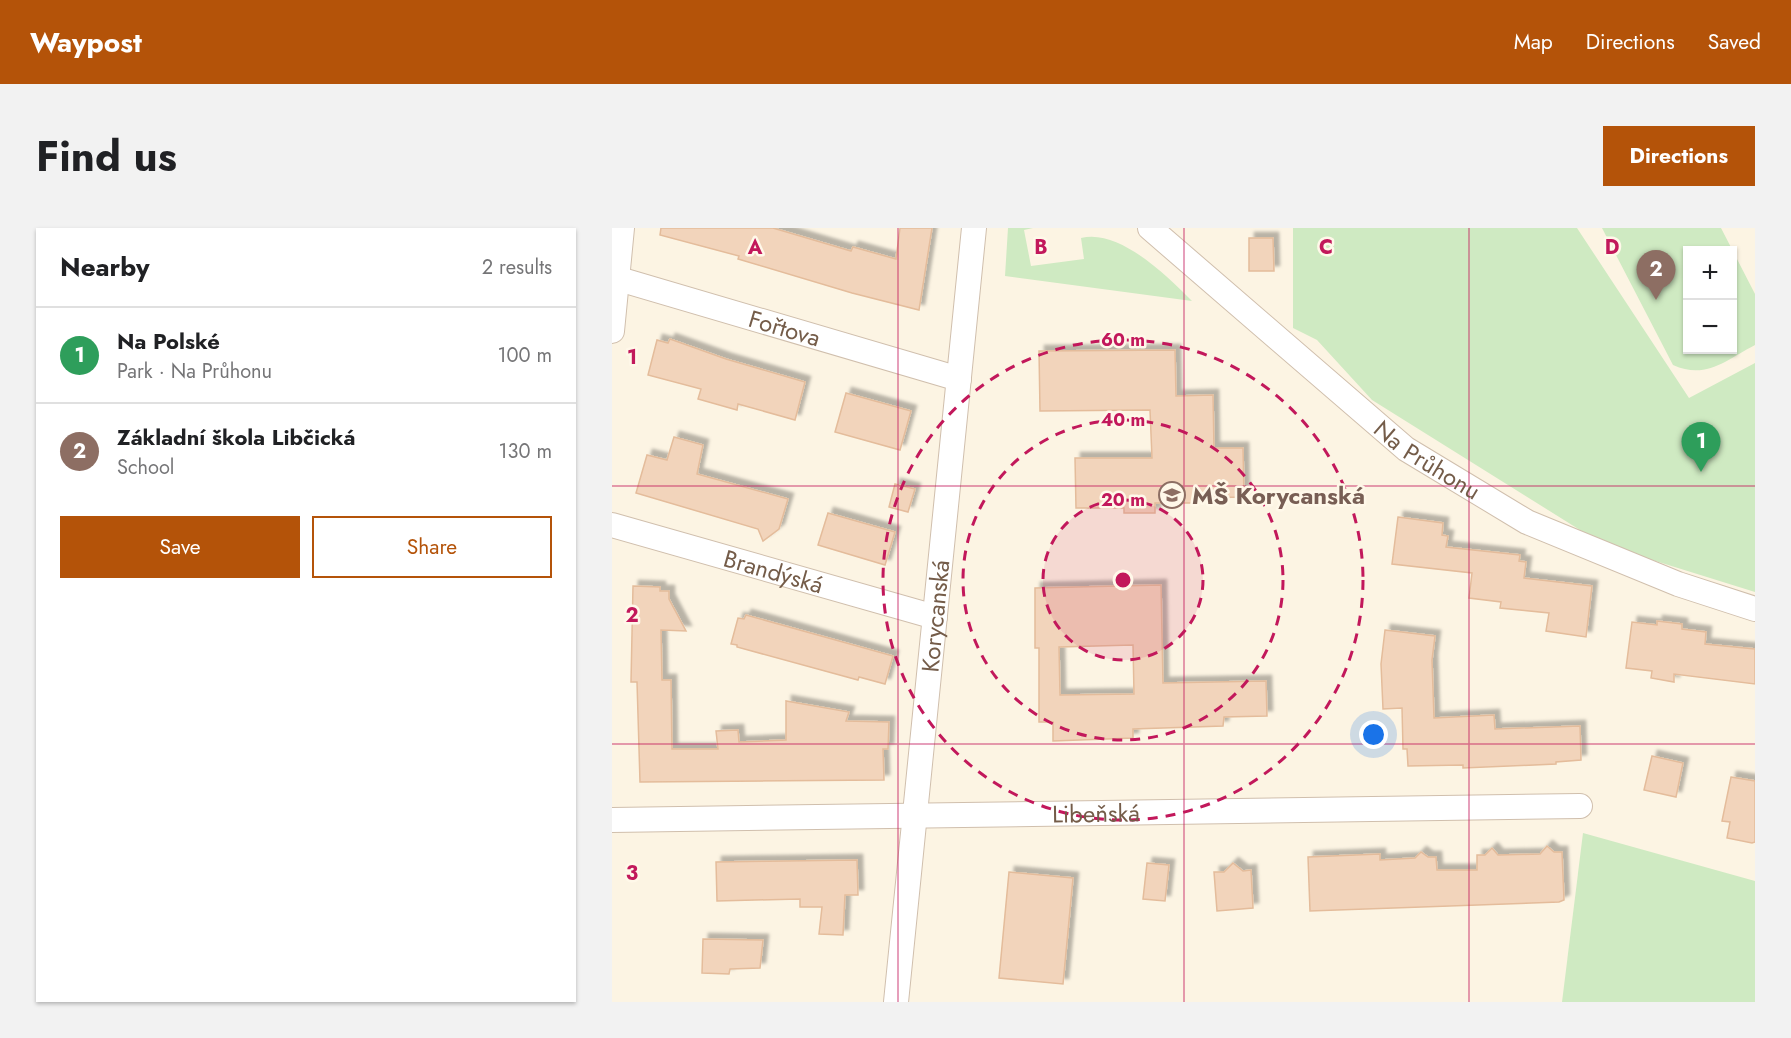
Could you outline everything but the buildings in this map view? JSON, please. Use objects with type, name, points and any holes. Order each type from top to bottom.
[{"type":"street","points":[[612,331],[614,278],[622,228]]},
{"type":"street","name":"Korycanská","points":[[896,1002],[974,228]]},
{"type":"street","name":"Na Průhonu","points":[[1150,228],[1406,449],[1527,522],[1678,584],[1755,609]]},
{"type":"street","name":"Fořtova","points":[[614,278],[958,379]]},
{"type":"street","name":"Brandýská","points":[[612,525],[934,617]]},
{"type":"street","name":"Libeňská","points":[[612,820],[1580,806]]},
{"type":"green space","points":[[1008,228],[1033,228],[1024,230],[1031,266],[1084,259],[1081,238],[1096,237],[1111,240],[1156,267],[1192,301],[1005,276]]},
{"type":"green space","points":[[1293,228],[1577,228],[1689,398],[1755,363],[1755,592],[1604,545],[1372,400],[1317,340],[1293,328]]},
{"type":"green space","points":[[1602,228],[1721,228],[1730,246],[1683,246],[1683,354],[1737,354],[1737,259],[1755,294],[1755,345],[1716,366],[1696,370],[1673,365]]},
{"type":"green space","points":[[1583,833],[1755,881],[1755,1002],[1562,1002]]},
{"type":"place","name":"Základní škola Libčická","points":[[1656,300]]},
{"type":"place","name":"Na Polské","points":[[1701,472]]},
{"type":"place","name":"MŠ Korycanská","points":[[1172,495]]}]
